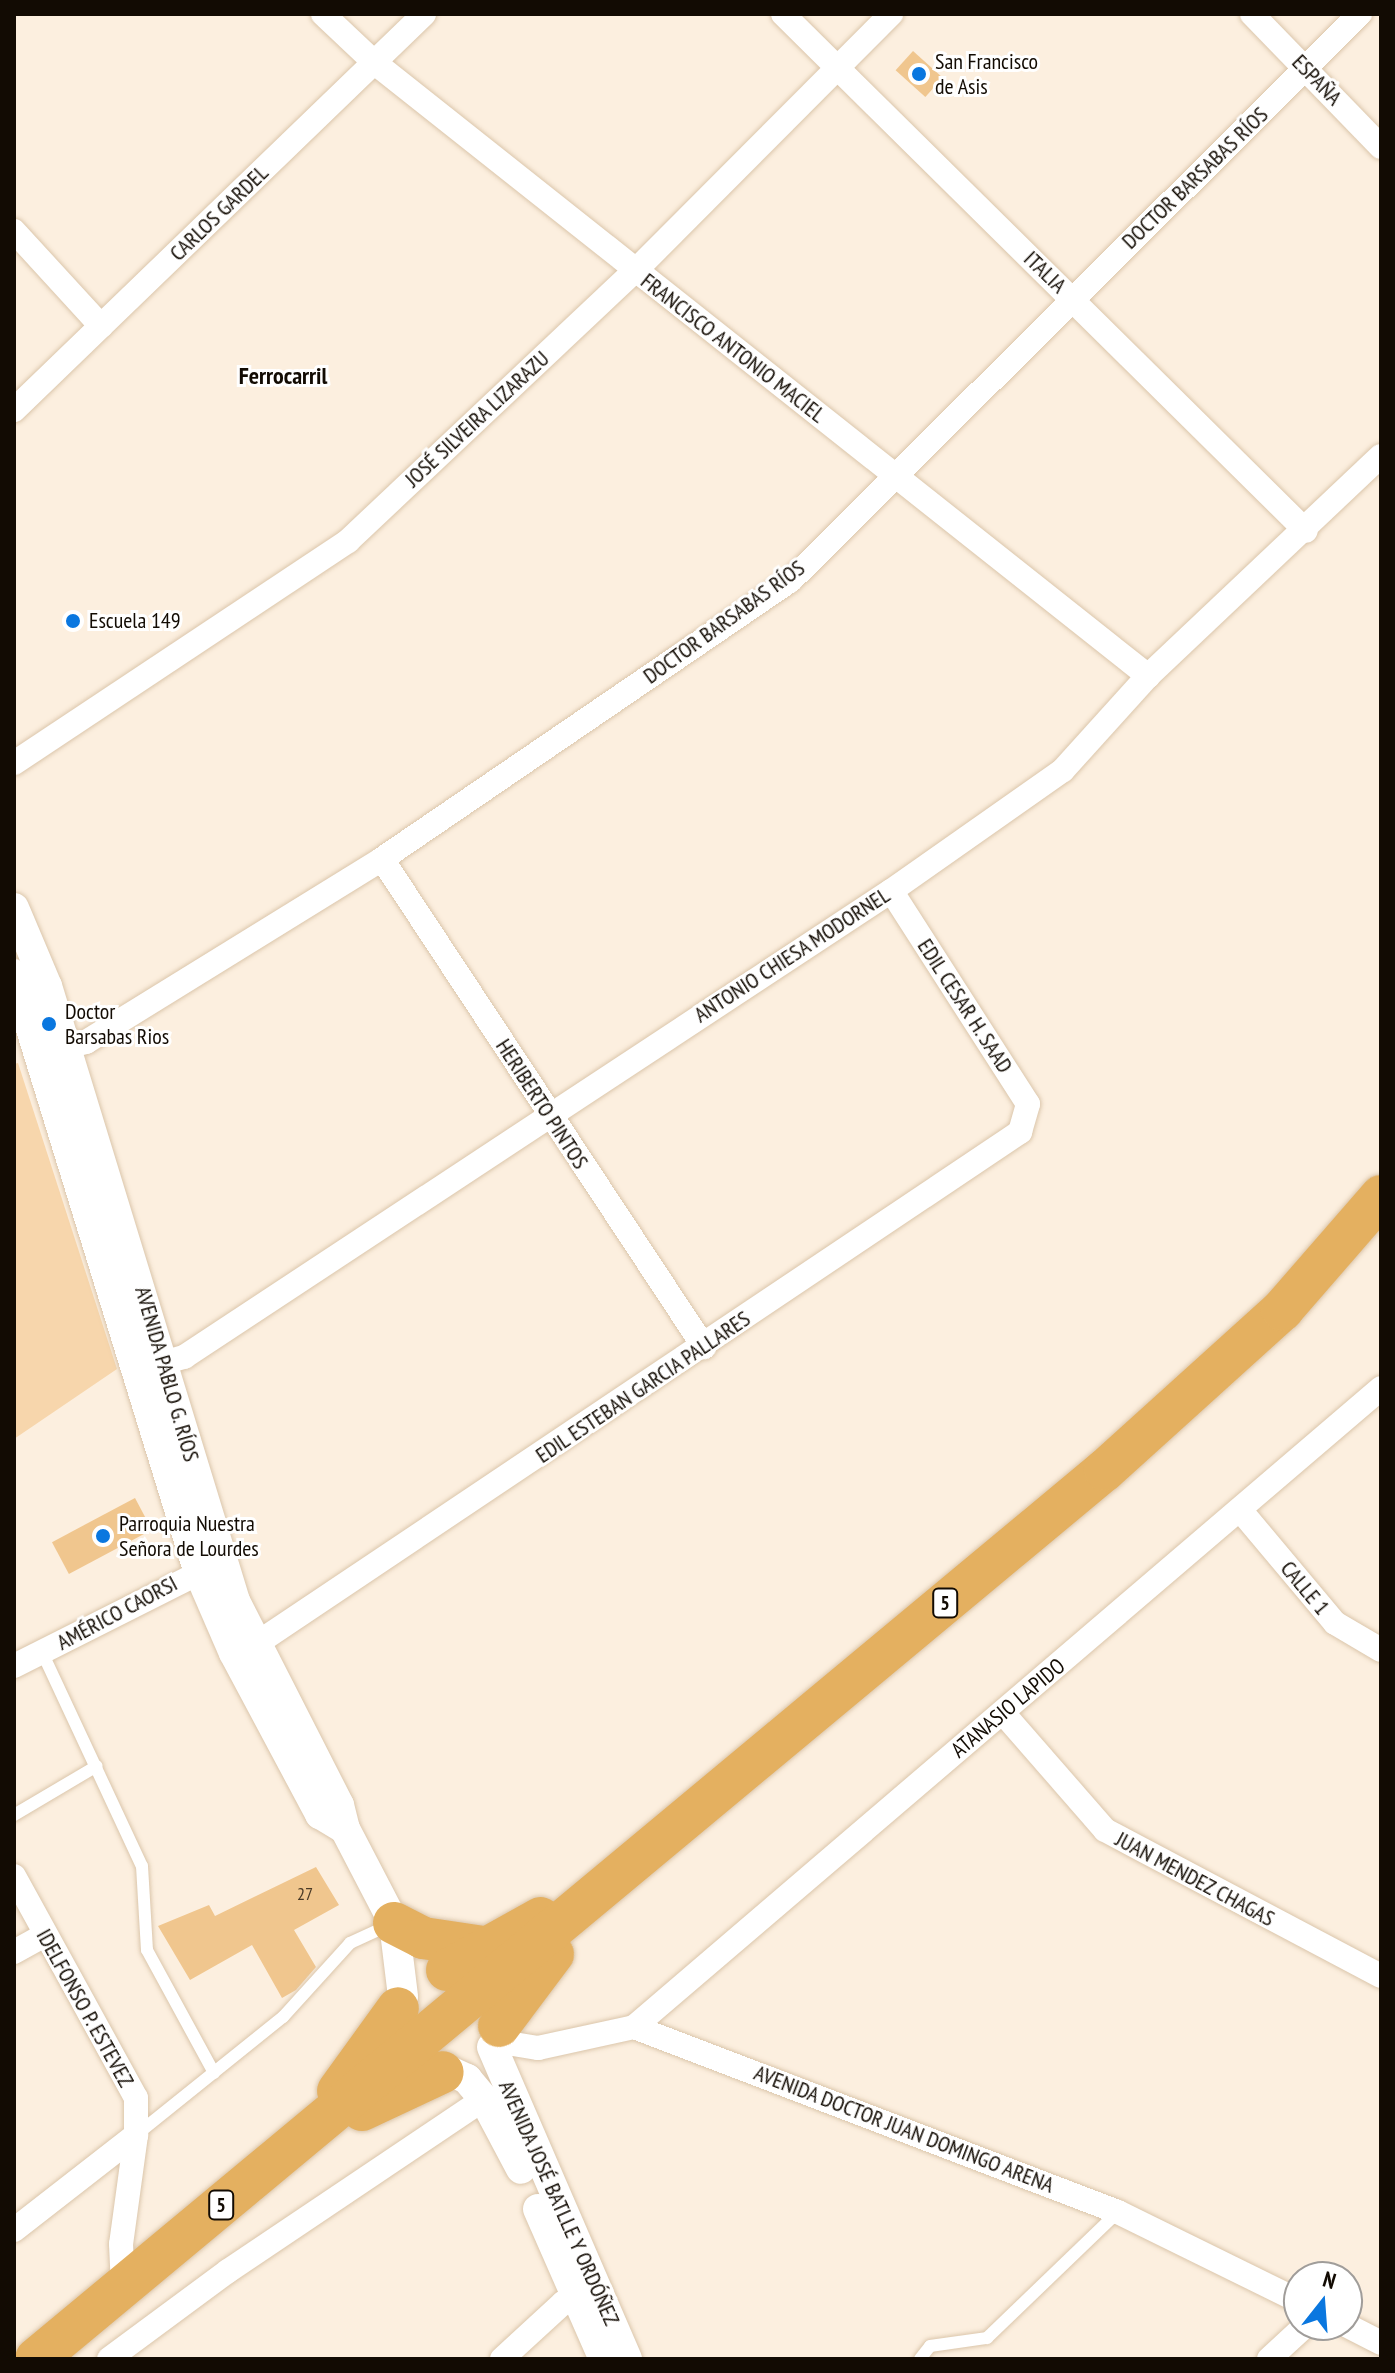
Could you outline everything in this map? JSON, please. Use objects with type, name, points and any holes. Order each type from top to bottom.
[{"type":"highway","name":"5","points":[[606,1886],[1204,1384],[1282,1310],[1381,1196]]},
{"type":"highway","points":[[447,1970],[484,1967],[518,1934],[564,1902],[606,1886]]},
{"type":"highway","points":[[495,2038],[606,1886]]},
{"type":"highway","points":[[394,1923],[484,1967]]},
{"type":"highway","name":"5","points":[[36,2359],[318,2123],[434,2066],[484,1967]]},
{"type":"highway","points":[[318,2123],[401,2002]]},
{"type":"street","name":"FRANCISCO ANTONIO MACIEL","points":[[323,14],[375,63],[1148,676]]},
{"type":"street","name":"CARLOS GARDEL","points":[[14,410],[424,14]]},
{"type":"street","name":"ITALIA","points":[[783,14],[1306,531]]},
{"type":"street","name":"JOSÉ SILVEIRA LIZARAZU","points":[[14,763],[348,541],[635,271],[891,14]]},
{"type":"street","name":"ESPAÑA","points":[[1252,14],[1381,147]]},
{"type":"street","name":"DOCTOR BARSABAS RÍOS","points":[[66,1047],[86,1042],[382,859],[790,581],[1360,14]]},
{"type":"street","points":[[14,231],[101,326]]},
{"type":"street","name":"ANTONIO CHIESA MODORNEL","points":[[152,1366],[184,1357],[548,1114],[891,891],[1063,770],[1148,676],[1306,531],[1381,456]]},
{"type":"street","name":"HERIBERTO PINTOS","points":[[382,859],[704,1347]]},
{"type":"street","name":"EDIL CESAR H. SAAD","points":[[891,891],[1028,1104],[1025,1123]]},
{"type":"street","name":"AVENIDA PABLO G. RÍOS","points":[[14,908],[47,986],[66,1047],[234,1653],[320,1814],[345,1829]]},
{"type":"street","name":"AVENIDA PABLO G. RÍOS","points":[[14,974],[152,1366]]},
{"type":"street","name":"EDIL ESTEBAN GARCIA PALLARES","points":[[256,1644],[704,1347],[1011,1139],[1025,1123]]},
{"type":"street","name":"ATANASIO LAPIDO","points":[[634,2027],[1241,1511],[1381,1388]]},
{"type":"street","name":"CALLE 1","points":[[1241,1511],[1335,1623],[1381,1650]]},
{"type":"street","name":"AVENIDA PABLO G. RÍOS","points":[[210,1566],[256,1644],[339,1805],[345,1829],[394,1923],[447,1970]]},
{"type":"street","name":"AMÉRICO CAORSI","points":[[14,1666],[210,1566]]},
{"type":"street","name":"JUAN MENDEZ CHAGAS","points":[[1003,1713],[1105,1830],[1381,1976]]},
{"type":"street","name":"IDELFONSO P. ESTEVEZ","points":[[14,1876],[43,1936],[136,2098],[136,2135],[125,2202],[123,2287]]},
{"type":"street","name":"AVENIDA PABLO G. RÍOS","points":[[394,1923],[401,2002],[398,2032],[434,2066]]},
{"type":"street","points":[[14,1952],[43,1936]]},
{"type":"street","name":"AVENIDA JOSÉ BATLLE Y ORDÓÑEZ","points":[[484,1967],[495,2038],[520,2142],[584,2292],[604,2359]]},
{"type":"street","points":[[401,2002],[430,1973],[447,1970]]},
{"type":"street","points":[[434,2066],[475,2065],[495,2038],[538,2048],[634,2027]]},
{"type":"street","name":"AVENIDA DOCTOR JUAN DOMINGO ARENA","points":[[634,2027],[1118,2212],[1283,2293]]},
{"type":"street","name":"AVENIDA JOSÉ BATLLE Y ORDÓÑEZ","points":[[434,2066],[467,2079],[520,2142]]},
{"type":"street","points":[[109,2359],[228,2271],[484,2099]]},
{"type":"street","points":[[14,2230],[136,2135]]},
{"type":"street","points":[[502,2359],[584,2292]]},
{"type":"street","name":"AVENIDA JOSÉ BATLLE Y ORDÓÑEZ","points":[[584,2292],[627,2359]]},
{"type":"street","points":[[1363,2334],[1381,2343]]},
{"type":"street","points":[[1269,2359],[1289,2341]]},
{"type":"lane","points":[[42,1652],[142,1866],[147,1950],[214,2073]]},
{"type":"lane","points":[[14,1815],[97,1766]]},
{"type":"lane","points":[[136,2135],[283,2017],[350,1943],[394,1923]]},
{"type":"lane","points":[[920,2359],[930,2346],[987,2338],[1118,2212]]},
{"type":"shaded area","points":[[18,1063],[117,1369],[14,1439],[14,1064]]},
{"type":"building","name":"San Francisco de Asis","points":[[913,51],[943,78],[925,97],[896,70]]},
{"type":"building","name":"Parroquia Nuestra Señora de Lourdes","points":[[135,1498],[152,1530],[69,1574],[52,1542]]},
{"type":"building","points":[[316,1867],[339,1905],[294,1930],[316,1967],[296,1990],[282,1998],[252,1945],[190,1980],[158,1926],[209,1905],[215,1916]]},
{"type":"place","name":"San Francisco de Asis","points":[[919,74]]},
{"type":"place","name":"Escuela 149","points":[[73,621]]},
{"type":"place","name":"Doctor Barsabas Rios","points":[[49,1024]]},
{"type":"place","name":"Parroquia Nuestra Señora de Lourdes","points":[[103,1536]]},
{"type":"district","name":"Ferrocarril","points":[[283,376]]}]
